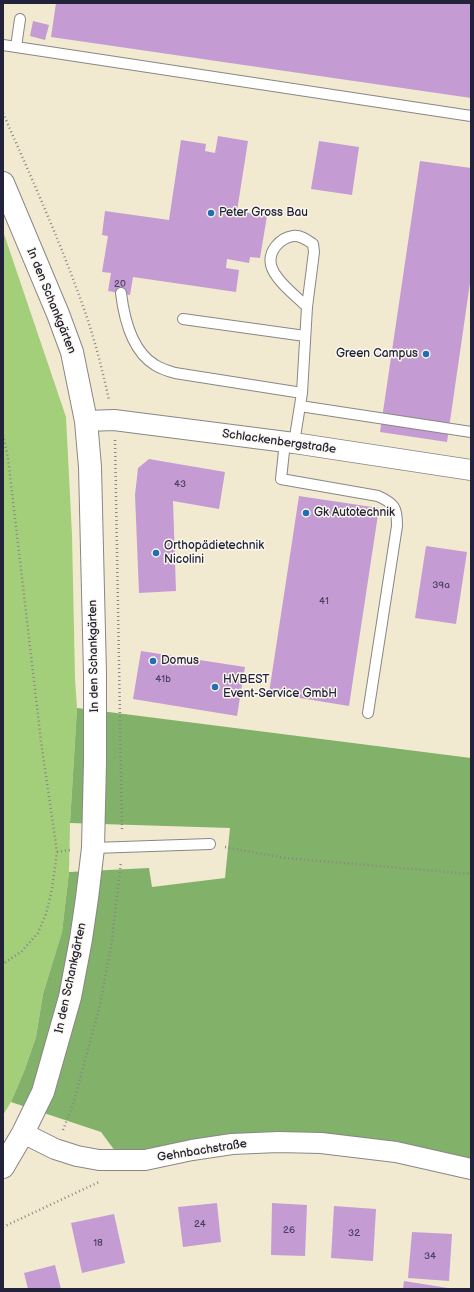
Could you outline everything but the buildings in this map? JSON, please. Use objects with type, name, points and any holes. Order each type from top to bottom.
[{"type":"street","name":"In den Schankgärten","points":[[3,183],[58,314],[72,352],[86,421],[90,467],[95,666],[93,848],[81,939],[70,997],[43,1092],[23,1133]]},
{"type":"street","name":"Schlackenbergstraße","points":[[86,421],[114,420],[289,442],[471,470]]},
{"type":"street","points":[[3,1167],[23,1133]]},
{"type":"street","name":"Gehnbachstraße","points":[[23,1133],[55,1149],[77,1156],[99,1160],[145,1160],[192,1150],[232,1144],[278,1142],[321,1143],[396,1152],[471,1169]]},
{"type":"lane","points":[[16,47],[20,19]]},
{"type":"lane","points":[[3,45],[471,116]]},
{"type":"lane","points":[[307,307],[280,281],[271,265],[270,256],[276,245],[285,238],[294,236],[305,238],[313,244],[314,252],[307,307],[302,393],[281,480],[378,496],[392,502],[397,512],[397,526],[368,713]]},
{"type":"lane","points":[[121,293],[125,318],[137,347],[154,365],[175,372],[302,393]]},
{"type":"lane","points":[[183,319],[305,336]]},
{"type":"lane","points":[[300,406],[471,432]]},
{"type":"lane","points":[[93,848],[210,844]]},
{"type":"path","points":[[3,436],[8,458],[41,741],[57,852],[51,895],[46,914],[38,933],[22,951],[3,964]]},
{"type":"path","points":[[210,844],[285,858],[471,874]]},
{"type":"path","points":[[3,1227],[104,1180]]},
{"type":"green space","points":[[3,231],[66,417],[72,535],[77,708],[70,823],[69,872],[62,932],[43,994],[36,1037],[25,1069],[11,1102],[3,1115]]},
{"type":"green space","points":[[77,708],[471,758],[471,1166],[395,1148],[118,1155],[101,1132],[11,1102],[25,1069],[36,1037],[43,994],[62,932],[69,872],[149,868],[152,887],[225,878],[230,828],[70,823]]},
{"type":"place","name":"Peter Gross Bau","points":[[211,213]]},
{"type":"place","name":"Green Campus","points":[[426,354]]},
{"type":"place","name":"Gk Autotechnik","points":[[306,513]]},
{"type":"place","name":"Orthopädietechnik Nicolini","points":[[156,553]]},
{"type":"place","name":"Domus","points":[[153,661]]},
{"type":"place","name":"HVBEST Event-Service GmbH","points":[[215,687]]}]
